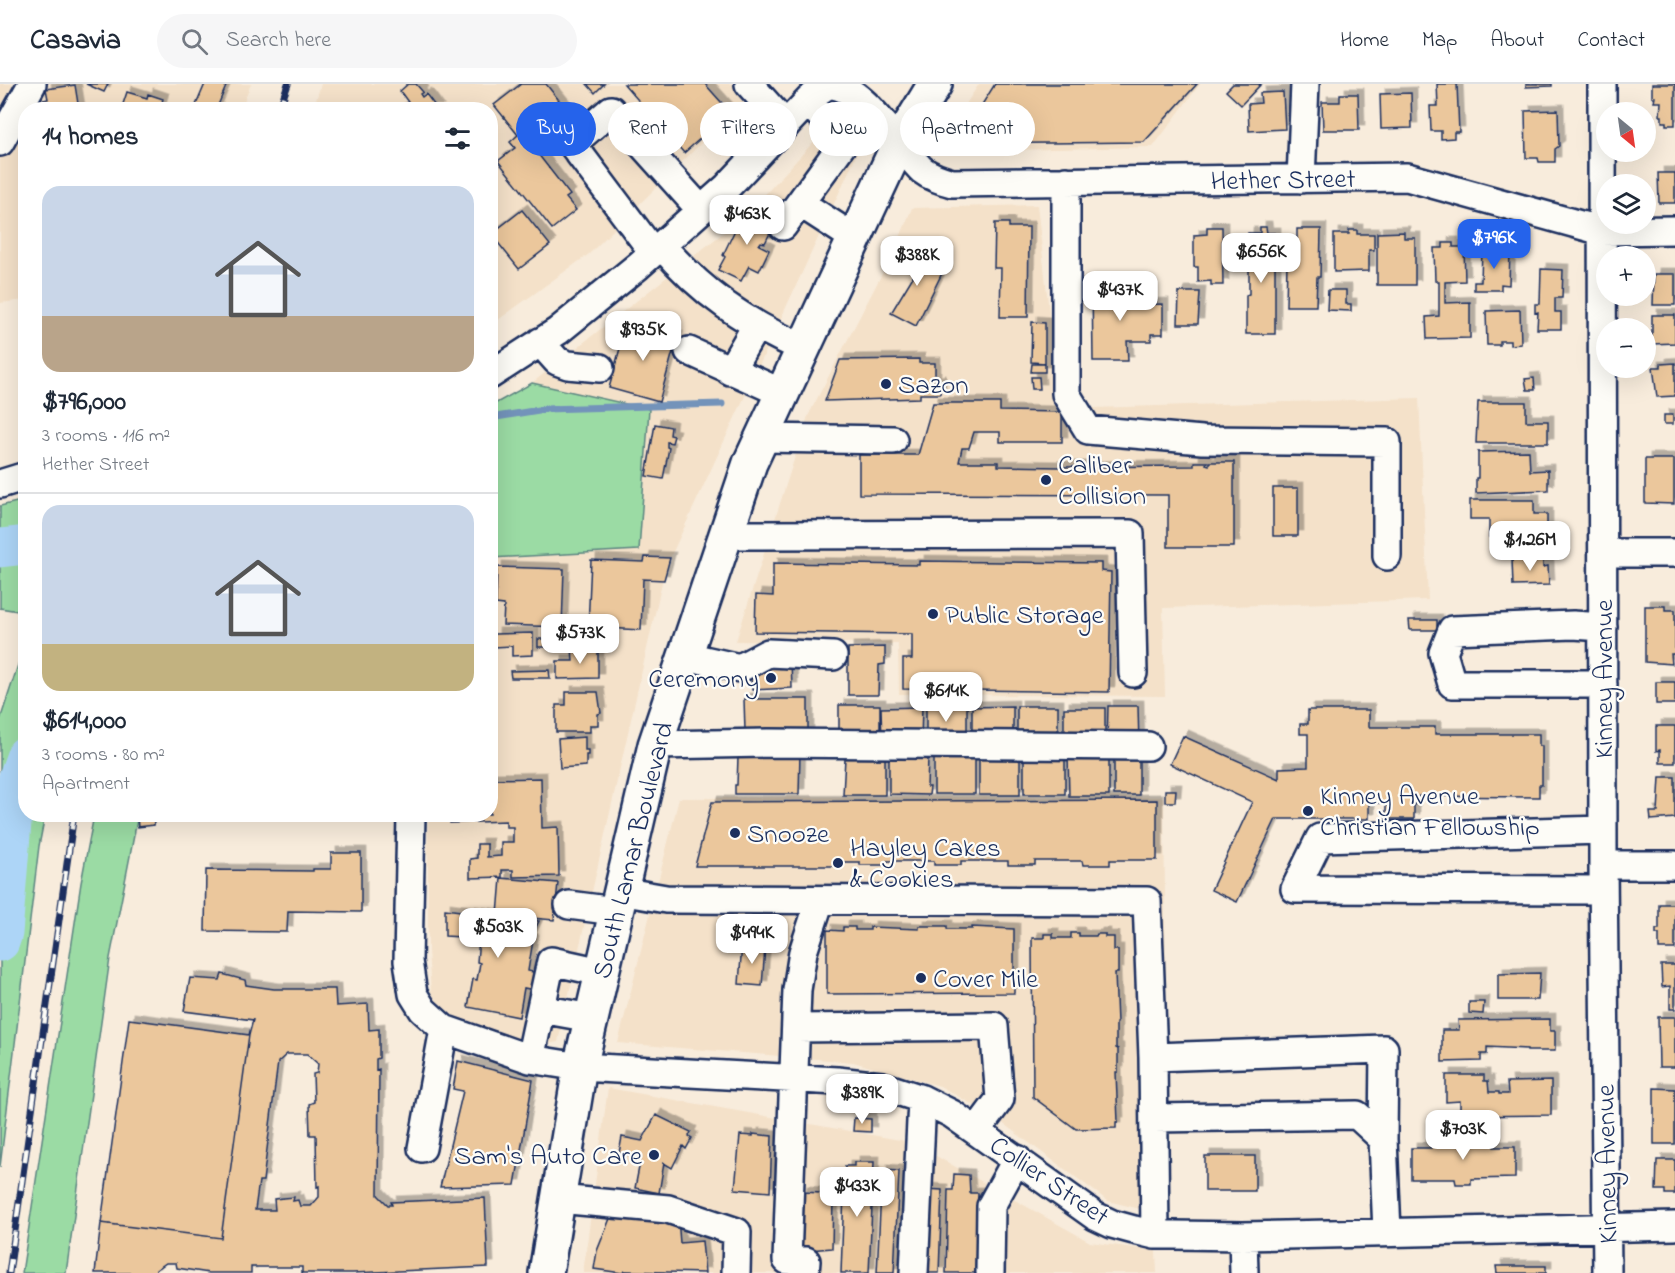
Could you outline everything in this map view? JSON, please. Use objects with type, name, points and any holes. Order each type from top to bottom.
[{"type":"main road","name":"South Lamar Boulevard","points":[[546,1273],[579,1067],[655,745],[728,535],[750,463],[899,143],[935,84]]},
{"type":"street","points":[[22,102],[32,84]]},
{"type":"street","points":[[749,84],[765,102]]},
{"type":"street","points":[[1301,179],[1305,84]]},
{"type":"street","name":"Kinney Avenue","points":[[1602,84],[1602,174]]},
{"type":"street","name":"Hether Street","points":[[820,90],[840,85],[859,97],[923,171],[938,180],[1066,181],[1407,177],[1596,229]]},
{"type":"street","points":[[783,226],[845,141],[820,90],[797,114]]},
{"type":"street","points":[[0,142],[18,109]]},
{"type":"street","points":[[701,210],[611,110],[572,144],[657,248],[689,278],[756,326],[803,348]]},
{"type":"street","points":[[498,370],[558,330],[727,188],[757,156]]},
{"type":"street","points":[[1066,181],[1066,394],[1088,430],[1202,440],[1387,442],[1387,556]]},
{"type":"street","points":[[800,203],[854,238]]},
{"type":"street","name":"Hether Street","points":[[1656,230],[1675,230]]},
{"type":"street","name":"Kinney Avenue","points":[[1602,234],[1603,878],[1607,1273]]},
{"type":"street","points":[[730,371],[756,326]]},
{"type":"street","points":[[540,342],[557,361],[568,365],[600,368]]},
{"type":"street","points":[[689,351],[782,393]]},
{"type":"street","points":[[762,438],[892,440]]},
{"type":"street","points":[[0,484],[18,478]]},
{"type":"street","points":[[728,535],[1130,534],[1133,673]]},
{"type":"street","points":[[1603,553],[1675,553]]},
{"type":"street","points":[[1603,627],[1573,625],[1452,630],[1443,653],[1452,684],[1603,684]]},
{"type":"street","points":[[686,656],[740,668],[768,653],[833,656]]},
{"type":"street","points":[[655,745],[768,743],[1148,746]]},
{"type":"street","points":[[411,822],[408,961],[413,994],[423,1010],[444,1029],[422,1148]]},
{"type":"street","points":[[1603,830],[1320,838],[1294,889],[1603,878],[1675,865]]},
{"type":"street","points":[[569,905],[666,898],[1147,901],[1153,1057],[1155,1235]]},
{"type":"street","points":[[806,1273],[806,1261],[787,1260],[793,1078],[797,990],[803,951],[820,900]]},
{"type":"street","points":[[530,1059],[551,961],[601,972]]},
{"type":"street","points":[[541,1009],[591,1018]]},
{"type":"street","points":[[796,1028],[994,1026],[1000,1099],[977,1130]]},
{"type":"street","name":"Collier Street","points":[[444,1029],[530,1059],[579,1067],[793,1078],[882,1086],[922,1099],[952,1114],[1095,1216],[1112,1224],[1155,1235],[1243,1236],[1675,1226]]},
{"type":"street","points":[[1153,1057],[1384,1049],[1383,1139],[1387,1232]]},
{"type":"street","points":[[914,1273],[922,1099]]},
{"type":"street","points":[[1154,1118],[1357,1115],[1383,1139]]},
{"type":"street","points":[[990,1273],[992,1206],[1017,1159]]},
{"type":"street","points":[[558,1199],[668,1209],[737,1233],[736,1273]]},
{"type":"street","points":[[1243,1236],[1244,1273]]},
{"type":"shaded area","points":[[0,84],[251,84],[244,102],[18,102],[18,301],[0,303]]},
{"type":"shaded area","points":[[321,84],[761,84],[743,102],[700,102],[700,144],[589,254],[498,320],[498,102],[315,102]]},
{"type":"shaded area","points":[[979,84],[1200,84],[1153,147],[1035,149],[1035,102],[967,102]]},
{"type":"shaded area","points":[[809,147],[809,156],[856,156],[665,569],[558,1042],[543,1045],[447,1018],[431,992],[428,951],[428,822],[498,822],[498,558],[639,550],[648,410],[532,383],[746,215]]},
{"type":"shaded area","points":[[1037,205],[1060,409],[1419,398],[1428,600],[1163,608],[1165,696],[899,694],[898,644],[736,641],[808,416],[896,247],[912,208]]},
{"type":"shaded area","points":[[1164,797],[1168,1216],[1108,1201],[994,1117],[940,1086],[853,1062],[618,1043],[679,798]]},
{"type":"shaded area","points":[[608,1088],[911,1142],[1090,1242],[1156,1251],[1157,1273],[583,1273]]},
{"type":"green space","points":[[532,383],[649,409],[639,550],[498,558],[498,402]]},
{"type":"green space","points":[[18,502],[18,611],[0,608],[0,506]]},
{"type":"green space","points":[[18,665],[18,822],[44,822],[0,1167],[0,720]]},
{"type":"green space","points":[[93,822],[137,822],[110,958],[66,1273],[22,1273],[81,883]]},
{"type":"building","points":[[86,84],[108,84],[104,92]]},
{"type":"building","points":[[205,84],[227,84],[219,102],[197,102]]},
{"type":"building","points":[[408,84],[416,84],[423,92],[420,94],[422,97],[426,94],[432,102],[408,102],[400,91]]},
{"type":"building","points":[[521,84],[546,84],[560,102],[516,102],[516,132],[498,110],[498,102]]},
{"type":"building","points":[[587,84],[604,84],[595,93]]},
{"type":"building","points":[[624,84],[705,84],[721,102],[700,102],[700,139],[688,149],[688,102],[640,102]]},
{"type":"building","points":[[995,84],[1197,84],[1144,142],[1035,143],[1035,102],[984,102]]},
{"type":"building","points":[[1233,84],[1261,84],[1241,105],[1226,91]]},
{"type":"building","points":[[1437,84],[1457,84],[1459,132],[1454,132],[1454,138],[1441,139],[1441,131],[1431,131],[1430,106],[1438,106]]},
{"type":"building","points":[[1526,84],[1552,84],[1552,86],[1526,87]]},
{"type":"building","points":[[1652,84],[1675,84],[1675,125],[1666,125],[1666,122],[1662,122],[1661,102],[1654,102],[1655,97],[1652,97]]},
{"type":"building","points":[[75,85],[78,102],[43,102],[43,100],[48,99],[46,89]]},
{"type":"building","points":[[127,92],[147,98],[148,94],[163,99],[162,102],[124,102]]},
{"type":"building","points":[[1283,92],[1285,129],[1249,131],[1248,104],[1261,103],[1260,93]]},
{"type":"building","points":[[1411,93],[1412,128],[1381,129],[1380,94]]},
{"type":"building","points":[[1340,94],[1358,94],[1359,130],[1323,130],[1322,102],[1340,102]]},
{"type":"building","points":[[1558,110],[1559,146],[1555,149],[1555,162],[1539,162],[1538,158],[1526,158],[1525,111]]},
{"type":"building","points":[[516,137],[516,156],[540,156],[570,195],[566,198],[576,210],[552,229],[498,161],[515,148],[510,142]]},
{"type":"building","points":[[1658,173],[1675,173],[1675,203],[1659,203]]},
{"type":"building","points":[[522,210],[550,245],[519,269],[498,243],[498,229]]},
{"type":"building","points":[[744,211],[756,218],[758,212],[767,216],[772,229],[765,243],[761,242],[759,245],[769,250],[759,271],[749,266],[741,281],[718,270]]},
{"type":"building","points":[[995,223],[1009,223],[1009,227],[1029,227],[1028,317],[1000,317],[1001,268],[994,268]]},
{"type":"building","points":[[1207,227],[1222,227],[1223,285],[1211,285],[1211,281],[1198,282],[1198,267],[1194,267],[1194,235],[1207,234]]},
{"type":"building","points":[[1260,227],[1266,227],[1267,233],[1275,233],[1275,334],[1246,334],[1249,265],[1261,265],[1261,257],[1248,258],[1248,233],[1260,233]]},
{"type":"building","points":[[1297,229],[1321,229],[1320,277],[1317,277],[1316,306],[1286,306],[1287,262],[1297,262]]},
{"type":"building","points":[[1349,230],[1357,230],[1357,234],[1374,234],[1374,250],[1369,250],[1369,271],[1334,272],[1334,234],[1349,234]]},
{"type":"building","points":[[1404,232],[1404,238],[1415,238],[1415,285],[1377,285],[1377,233]]},
{"type":"building","points":[[1443,243],[1453,243],[1453,247],[1464,247],[1465,281],[1445,282],[1445,303],[1470,302],[1470,338],[1427,339],[1426,317],[1439,316],[1439,281],[1435,281],[1434,248],[1443,248]]},
{"type":"building","points":[[902,247],[944,269],[916,326],[891,313],[917,270],[900,261]]},
{"type":"building","points":[[1482,249],[1510,250],[1509,285],[1501,284],[1501,290],[1474,290],[1474,282],[1481,282]]},
{"type":"building","points":[[1541,269],[1563,270],[1562,298],[1555,298],[1555,312],[1561,312],[1561,329],[1537,329],[1538,312],[1535,313],[1535,304],[1540,304]]},
{"type":"building","points":[[1656,274],[1675,274],[1675,305],[1656,305]]},
{"type":"building","points":[[1092,282],[1121,282],[1121,300],[1128,300],[1128,305],[1163,304],[1163,334],[1151,334],[1151,341],[1127,341],[1128,361],[1093,361]]},
{"type":"building","points":[[1328,290],[1346,290],[1346,304],[1351,304],[1351,311],[1327,310]]},
{"type":"building","points":[[1179,292],[1200,292],[1198,324],[1178,324]]},
{"type":"building","points":[[1520,310],[1521,344],[1510,345],[1510,341],[1500,341],[1500,345],[1487,345],[1486,311]]},
{"type":"building","points":[[1652,315],[1675,315],[1675,343],[1656,344],[1656,318],[1652,318]]},
{"type":"building","points":[[1032,322],[1045,323],[1045,363],[1031,362]]},
{"type":"building","points":[[627,323],[677,337],[659,402],[609,388]]},
{"type":"building","points":[[919,359],[919,363],[935,363],[935,382],[940,381],[940,394],[920,394],[920,398],[825,401],[840,360]]},
{"type":"building","points":[[1675,363],[1675,396],[1657,397],[1654,378],[1656,367],[1661,367],[1661,364]]},
{"type":"building","points":[[1032,364],[1045,364],[1045,372],[1031,372]]},
{"type":"building","points":[[1031,377],[1039,377],[1040,389],[1032,389]]},
{"type":"building","points":[[1534,378],[1535,390],[1527,390],[1525,379]]},
{"type":"building","points":[[1478,402],[1526,402],[1526,421],[1548,421],[1548,443],[1476,443]]},
{"type":"building","name":"Caliber Collision","points":[[933,403],[1000,403],[1000,411],[1062,412],[1062,442],[1000,442],[1000,432],[974,432],[969,448],[962,448],[959,462],[998,462],[998,466],[1059,467],[1194,466],[1194,462],[1207,462],[1206,464],[1209,465],[1209,462],[1234,462],[1234,547],[1168,547],[1168,495],[859,494],[859,455],[918,455]]},
{"type":"building","points":[[1664,415],[1673,415],[1673,424],[1664,424]]},
{"type":"building","points":[[655,424],[671,427],[670,435],[674,436],[672,443],[667,442],[669,448],[663,479],[646,476]]},
{"type":"building","points":[[1529,451],[1530,471],[1548,470],[1548,490],[1476,493],[1478,452]]},
{"type":"building","points":[[1645,459],[1674,459],[1674,504],[1645,503]]},
{"type":"building","points":[[1273,488],[1298,488],[1298,536],[1273,536]]},
{"type":"building","points":[[1470,500],[1534,500],[1534,514],[1547,514],[1547,537],[1489,537],[1489,519],[1470,519]]},
{"type":"building","points":[[645,557],[670,558],[664,580],[643,579],[641,630],[588,627],[591,560],[644,562]]},
{"type":"building","points":[[1543,558],[1543,567],[1548,566],[1549,585],[1513,586],[1512,559]]},
{"type":"building","name":"Public Storage","points":[[919,561],[1101,563],[1101,571],[1111,572],[1109,692],[903,689],[903,659],[912,659],[912,634],[755,632],[756,595],[773,596],[773,563],[919,565]]},
{"type":"building","points":[[498,567],[564,569],[562,627],[503,625],[504,605],[498,604]]},
{"type":"building","points":[[1645,606],[1665,606],[1665,610],[1675,610],[1675,654],[1671,654],[1672,664],[1645,662]]},
{"type":"building","points":[[1409,620],[1437,620],[1437,630],[1410,630]]},
{"type":"building","points":[[533,633],[533,655],[512,656],[512,646],[498,647],[498,634]]},
{"type":"building","points":[[538,639],[557,639],[557,647],[538,647]]},
{"type":"building","points":[[885,647],[885,664],[879,665],[878,695],[848,695],[848,648]]},
{"type":"building","points":[[572,648],[598,648],[598,678],[557,679],[557,661],[573,661]]},
{"type":"building","name":"Ceremony","points":[[791,659],[792,688],[752,690],[750,668]]},
{"type":"building","points":[[549,670],[550,678],[511,678],[510,671]]},
{"type":"building","points":[[1656,682],[1675,682],[1675,704],[1656,704]]},
{"type":"building","points":[[566,692],[598,692],[601,713],[598,714],[598,725],[590,725],[590,732],[556,732],[556,705],[566,705]]},
{"type":"building","points":[[744,699],[808,699],[808,734],[745,731]]},
{"type":"building","points":[[839,705],[880,705],[880,740],[839,741]]},
{"type":"building","points":[[926,706],[967,706],[967,740],[926,740]]},
{"type":"building","points":[[1013,706],[1013,741],[972,741],[972,707]]},
{"type":"building","points":[[1017,706],[1058,706],[1058,741],[1017,741]]},
{"type":"building","points":[[1108,706],[1138,706],[1139,744],[1107,744]]},
{"type":"building","points":[[922,707],[921,740],[882,743],[881,708]]},
{"type":"building","points":[[1064,708],[1105,708],[1105,743],[1064,743]]},
{"type":"building","name":"Kinney Avenue Christian Fellowship","points":[[1308,710],[1369,710],[1369,727],[1435,727],[1435,734],[1539,734],[1539,746],[1542,746],[1542,785],[1539,785],[1539,797],[1419,796],[1419,803],[1414,803],[1414,819],[1386,819],[1386,803],[1369,803],[1369,819],[1276,819],[1237,902],[1211,890],[1252,802],[1170,764],[1183,736],[1279,779],[1279,768],[1308,767],[1308,734],[1300,734],[1300,724],[1308,724]]},
{"type":"building","points":[[1656,726],[1675,726],[1675,763],[1660,763],[1660,750],[1656,751]]},
{"type":"building","points":[[585,737],[585,750],[588,750],[586,766],[560,768],[558,739]]},
{"type":"building","points":[[755,753],[800,753],[799,794],[735,794],[738,757],[755,757]]},
{"type":"building","points":[[863,753],[885,754],[885,795],[843,795],[845,758],[863,758]]},
{"type":"building","points":[[889,754],[928,758],[929,795],[889,794]]},
{"type":"building","points":[[934,754],[975,754],[975,794],[934,794]]},
{"type":"building","points":[[1024,754],[1065,754],[1065,794],[1024,794]]},
{"type":"building","points":[[998,755],[1020,755],[1020,795],[979,795],[979,759],[998,759]]},
{"type":"building","points":[[1114,755],[1139,755],[1139,795],[1114,795]]},
{"type":"building","points":[[1068,756],[1109,756],[1109,796],[1069,796]]},
{"type":"building","points":[[1660,777],[1675,777],[1675,818],[1651,820],[1650,812],[1658,812]]},
{"type":"building","points":[[541,778],[542,828],[558,827],[559,876],[513,877],[513,870],[502,870],[502,877],[470,878],[470,859],[477,858],[477,844],[487,844],[487,857],[501,856],[501,842],[513,842],[513,827],[506,827],[506,821],[498,821],[498,779]]},
{"type":"building","points":[[1165,790],[1176,790],[1175,802],[1165,802]]},
{"type":"building","points":[[1157,800],[1157,860],[1110,860],[1110,865],[1083,865],[1082,861],[1035,861],[1035,865],[1008,865],[1008,861],[961,861],[961,865],[934,865],[934,861],[887,861],[887,865],[837,862],[837,866],[695,866],[712,802]]},
{"type":"building","points":[[138,822],[154,822],[154,825],[138,827]]},
{"type":"building","points":[[331,853],[361,853],[361,912],[288,911],[287,932],[205,931],[206,870],[313,871],[313,869],[331,869]]},
{"type":"building","points":[[501,878],[558,883],[554,920],[498,915]]},
{"type":"building","points":[[1659,904],[1675,904],[1675,949],[1659,949],[1659,934],[1656,934],[1656,929],[1659,929]]},
{"type":"building","points":[[445,909],[539,921],[530,939],[533,940],[528,971],[547,975],[544,992],[524,988],[519,1017],[468,1007],[473,979],[477,980],[480,963],[477,962],[479,938],[445,936]]},
{"type":"building","points":[[919,926],[947,926],[947,929],[972,929],[972,927],[1014,929],[1014,993],[827,994],[827,930],[843,931],[843,927],[855,927],[855,930],[870,930],[870,927],[919,929]]},
{"type":"building","points":[[1071,933],[1079,933],[1079,936],[1105,934],[1105,937],[1114,937],[1114,950],[1118,950],[1118,973],[1115,973],[1116,1048],[1118,1049],[1118,1072],[1116,1072],[1118,1122],[1116,1122],[1116,1128],[1076,1129],[1033,1097],[1032,938],[1044,938],[1044,934],[1053,934],[1053,938],[1071,938]]},
{"type":"building","points":[[742,943],[759,944],[759,947],[765,947],[762,986],[739,984]]},
{"type":"building","points":[[1661,965],[1675,965],[1675,1009],[1670,1009],[1670,986],[1662,987]]},
{"type":"building","points":[[1540,973],[1538,1000],[1498,1000],[1498,974]]},
{"type":"building","points":[[222,974],[245,980],[246,985],[274,989],[335,989],[336,1006],[368,1004],[369,1030],[379,1029],[379,1058],[376,1059],[376,1070],[379,1069],[378,1195],[388,1205],[392,1205],[391,1202],[485,1198],[488,1267],[302,1273],[302,1267],[251,1267],[251,1273],[209,1273],[177,1268],[176,1263],[166,1263],[155,1273],[95,1273],[101,1223],[221,1238],[253,1020],[184,1011],[190,978],[220,980]],"holes":[[[287,1054],[307,1054],[318,1064],[317,1073],[313,1074],[314,1102],[309,1104],[310,1135],[316,1135],[319,1197],[311,1206],[300,1206],[298,1200],[293,1201],[294,1197],[274,1199],[275,1210],[255,1210],[259,1181],[263,1181],[278,1062]]]},
{"type":"building","points":[[1469,1002],[1484,1002],[1483,1014],[1469,1013]]},
{"type":"building","points":[[1658,1017],[1675,1017],[1675,1067],[1659,1067]]},
{"type":"building","points":[[129,1019],[249,1035],[221,1238],[101,1223]]},
{"type":"building","points":[[1550,1019],[1550,1031],[1555,1031],[1555,1051],[1487,1047],[1487,1054],[1481,1054],[1481,1061],[1442,1062],[1442,1030],[1459,1030],[1458,1020]]},
{"type":"building","points":[[458,1061],[533,1080],[515,1185],[440,1187],[463,1091],[453,1089]]},
{"type":"building","points":[[1446,1075],[1484,1075],[1484,1081],[1488,1081],[1489,1092],[1499,1092],[1499,1094],[1508,1094],[1507,1082],[1551,1081],[1551,1115],[1460,1116],[1460,1101],[1446,1102]]},
{"type":"building","points":[[1654,1088],[1675,1089],[1675,1144],[1654,1144]]},
{"type":"building","name":"Sam's Auto Care","points":[[656,1115],[691,1132],[689,1136],[692,1138],[686,1149],[683,1146],[672,1168],[664,1163],[659,1193],[635,1188],[641,1157],[619,1153],[622,1137],[642,1141]]},
{"type":"building","points":[[854,1118],[871,1119],[871,1132],[853,1131]]},
{"type":"building","points":[[753,1134],[772,1136],[770,1192],[735,1189],[740,1135],[753,1136]]},
{"type":"building","points":[[1452,1138],[1475,1138],[1474,1143],[1494,1142],[1494,1147],[1515,1147],[1515,1178],[1471,1179],[1471,1184],[1456,1184],[1455,1179],[1411,1179],[1411,1148],[1431,1148],[1431,1143],[1452,1143]]},
{"type":"building","points":[[1205,1156],[1255,1156],[1255,1191],[1205,1191]]},
{"type":"building","points":[[1657,1160],[1675,1160],[1675,1194],[1665,1194],[1665,1190],[1656,1190]]},
{"type":"building","points":[[854,1162],[874,1162],[869,1273],[841,1273],[845,1166],[854,1166]]},
{"type":"building","points":[[882,1170],[899,1171],[894,1273],[877,1273]]},
{"type":"building","points":[[954,1174],[969,1175],[970,1193],[978,1193],[975,1273],[946,1273],[948,1190],[953,1190]]},
{"type":"building","points":[[925,1189],[942,1190],[939,1273],[922,1273]]},
{"type":"building","points":[[802,1192],[833,1196],[832,1248],[797,1251]]},
{"type":"building","points":[[611,1216],[678,1218],[680,1243],[702,1241],[705,1273],[625,1271],[622,1273],[594,1269],[597,1251]]},
{"type":"building","points":[[1496,1266],[1546,1266],[1546,1273],[1497,1273]]},
{"type":"waterway","points":[[498,417],[545,409],[722,404]]},
{"type":"waterway","points":[[0,548],[18,546]]},
{"type":"waterway","points":[[0,942],[3,933],[15,786],[18,778]]},
{"type":"railway","points":[[282,102],[288,84]]},
{"type":"railway","points":[[9,1273],[73,822]]},
{"type":"place","name":"Sazon","points":[[886,384]]},
{"type":"place","name":"Caliber Collision","points":[[1046,480]]},
{"type":"place","name":"Public Storage","points":[[933,614]]},
{"type":"place","name":"Ceremony","points":[[771,678]]},
{"type":"place","name":"Kinney Avenue Christian Fellowship","points":[[1308,811]]},
{"type":"place","name":"Snooze","points":[[735,833]]},
{"type":"place","name":"Hayley Cakes & Cookies","points":[[838,863]]},
{"type":"place","name":"Cover Mile","points":[[921,978]]},
{"type":"place","name":"Sam's Auto Care","points":[[654,1155]]}]
